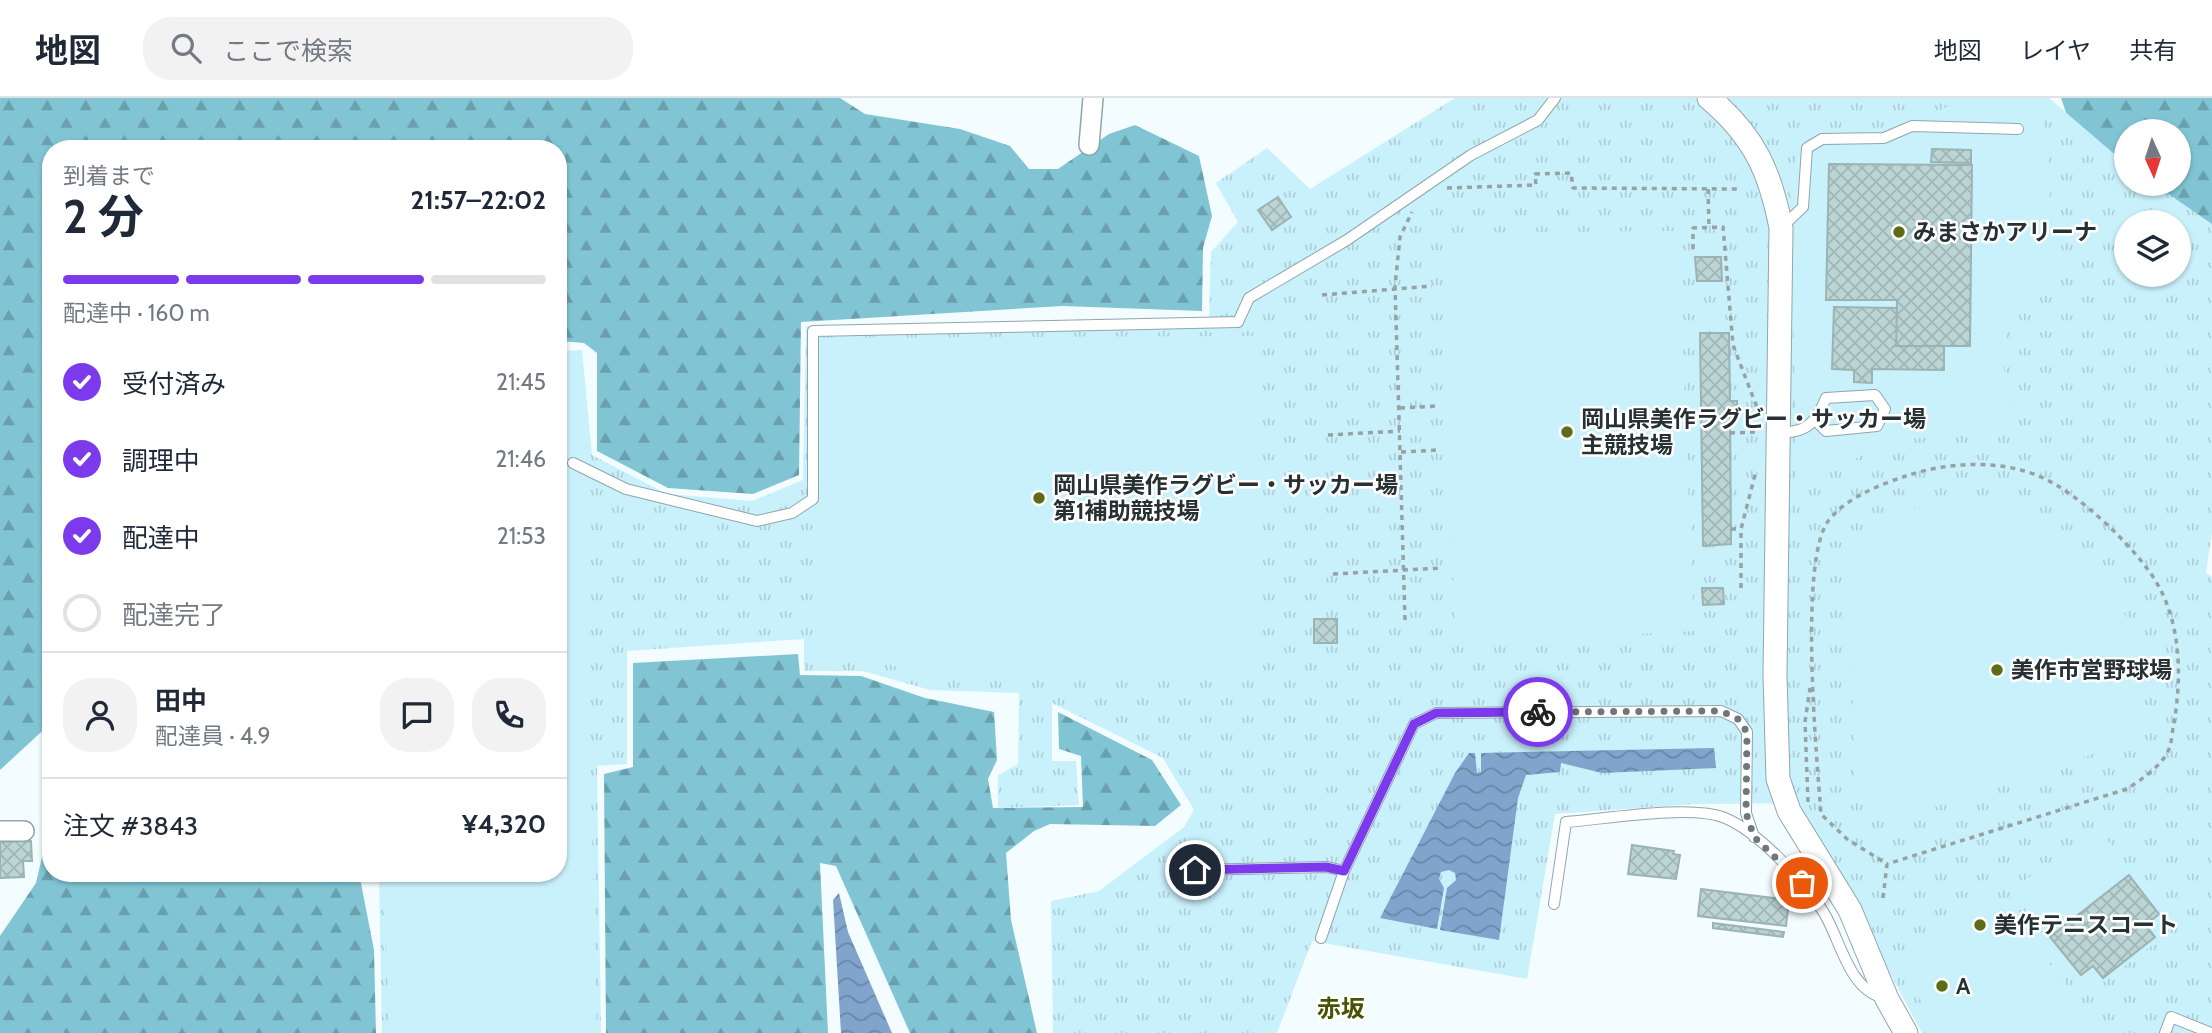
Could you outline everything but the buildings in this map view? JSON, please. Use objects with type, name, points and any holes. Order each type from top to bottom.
[{"type":"street","points":[[1089,145],[1093,98]]},
{"type":"street","points":[[1709,98],[1723,109],[1765,166],[1781,228],[1772,432],[1778,779],[1788,811],[1850,910],[1887,999],[1906,1033]]},
{"type":"street","points":[[0,831],[24,831]]},
{"type":"lane","points":[[573,463],[626,489],[757,521],[792,513],[813,499],[813,331],[1238,322],[1249,298],[1347,240],[1471,155],[1538,120],[1555,98]]},
{"type":"lane","points":[[1781,228],[1803,207],[1807,148],[1822,139],[1884,138],[1912,126],[2018,129]]},
{"type":"lane","points":[[1772,432],[1792,433],[1816,421],[1826,398],[1875,395],[1885,409],[1877,426],[1826,431],[1816,421]]},
{"type":"lane","points":[[1321,938],[1344,871],[1414,724],[1436,713],[1721,711],[1738,719],[1747,732],[1746,813],[1754,837]]},
{"type":"lane","points":[[1555,904],[1566,822],[1705,813],[1726,818],[1754,837],[1802,883],[1825,914],[1857,979],[1871,994],[1887,999]]},
{"type":"lane","points":[[1195,870],[1326,867],[1344,871]]},
{"type":"lane","points":[[2165,1033],[2171,1017],[2211,1033]]},
{"type":"path","points":[[1436,188],[1536,185],[1535,174],[1571,173],[1573,188],[1737,189]]},
{"type":"path","points":[[1708,189],[1709,227]]},
{"type":"path","points":[[1405,620],[1395,286],[1400,237],[1412,212]]},
{"type":"path","points":[[1693,249],[1693,228],[1723,227],[1731,346],[1772,432],[1730,433]]},
{"type":"path","points":[[1322,295],[1395,286],[1432,286]]},
{"type":"path","points":[[1400,408],[1437,407]]},
{"type":"path","points":[[1328,435],[1400,431]]},
{"type":"path","points":[[1401,452],[1438,450]]},
{"type":"path","points":[[1802,799],[1807,811],[1809,799],[1805,722],[1811,679],[1817,553],[1828,520],[1883,483],[1919,472],[1981,465],[2010,467],[2043,478],[2089,510],[2129,548],[2154,578],[2166,602],[2178,649],[2178,693],[2169,750],[2149,773],[2127,789],[1887,864],[1847,839],[1821,814],[1811,679]]},
{"type":"path","points":[[1741,589],[1741,529],[1757,468]]},
{"type":"path","points":[[1731,528],[1741,529]]},
{"type":"path","points":[[1333,574],[1441,568]]},
{"type":"path","points":[[1883,898],[1887,864]]},
{"type":"green space","points":[[0,98],[840,98],[865,114],[960,129],[1010,146],[1029,169],[1058,169],[1109,134],[1135,125],[1199,156],[1212,216],[1203,248],[1202,311],[1062,306],[801,322],[799,475],[753,494],[668,488],[597,451],[597,353],[584,343],[567,342],[567,140],[42,140],[42,731],[0,770]]},
{"type":"green space","points":[[1455,98],[2049,98],[2114,154],[2114,196],[2171,196],[2212,224],[2212,532],[2206,573],[2212,577],[2212,1033],[1922,1033],[1799,803],[1694,804],[1555,814],[1527,979],[1312,941],[1277,1033],[1053,1033],[1051,901],[1099,891],[1184,827],[1194,810],[1163,758],[1052,703],[1052,761],[1076,761],[1079,805],[998,808],[998,775],[1018,764],[1019,693],[930,690],[863,671],[804,671],[804,639],[627,651],[627,764],[597,766],[601,1033],[382,1033],[379,882],[567,882],[567,351],[582,350],[592,455],[667,494],[752,501],[803,480],[806,326],[1209,318],[1211,252],[1238,222],[1216,183],[1267,148],[1310,189]]},
{"type":"green space","points":[[1959,98],[2043,98],[2055,273],[2019,306],[2005,341],[2006,389],[2019,435],[1978,432],[1891,441],[1797,488],[1791,198],[1795,160],[1800,149],[1816,135],[1829,133],[1883,136],[1923,120]]},
{"type":"green space","points":[[2061,98],[2212,98],[2212,273],[2191,241],[2191,210],[2129,210],[2118,196],[2191,196],[2191,119],[2114,119],[2114,191],[2078,147]]},
{"type":"green space","name":"岡山県美作ラグビー・サッカー場 主競技場","points":[[1678,231],[1694,631],[1455,643],[1444,233]]},
{"type":"green space","name":"岡山県美作ラグビー・サッカー場 第1補助競技場","points":[[1253,336],[1263,672],[931,677],[868,658],[816,658],[823,338]]},
{"type":"green space","points":[[567,354],[581,354],[590,699],[567,700]]},
{"type":"green space","name":"美作市営野球場","points":[[1951,496],[1982,499],[2033,513],[2054,524],[2090,557],[2106,580],[2140,645],[2142,673],[2138,707],[2131,741],[1893,821],[1856,799],[1847,550],[1882,523]]},
{"type":"green space","points":[[798,654],[800,675],[861,676],[925,698],[994,712],[997,760],[988,779],[993,808],[1083,807],[1081,756],[1059,749],[1058,712],[1152,760],[1181,805],[1155,826],[1050,824],[1034,831],[1006,853],[1011,920],[1037,1033],[910,1033],[836,866],[820,863],[828,1033],[606,1033],[604,774],[633,767],[633,663]]},
{"type":"green space","points":[[567,713],[589,713],[597,1033],[389,1033],[384,882],[567,882]]},
{"type":"green space","points":[[2099,829],[2165,916],[2154,925],[2163,937],[2104,982],[2093,971],[2078,982],[2012,889]]},
{"type":"green space","points":[[42,857],[42,882],[361,882],[374,950],[376,1033],[0,1033],[0,936],[36,883]]},
{"type":"green space","name":"美作テニスコート","points":[[1990,887],[2103,1033],[1946,1033],[1891,962]]},
{"type":"water","points":[[1714,748],[1716,768],[1602,773],[1561,763],[1560,772],[1526,775],[1518,798],[1499,940],[1440,930],[1447,888],[1456,880],[1455,873],[1449,870],[1441,872],[1439,879],[1444,888],[1437,929],[1380,918],[1455,773],[1469,753],[1475,753],[1477,773],[1481,772],[1481,753]]},
{"type":"water","points":[[839,893],[848,932],[892,1033],[841,1033],[833,900]]},
{"type":"way so far","points":[[1538,712],[1721,711],[1738,719],[1747,732],[1746,813],[1754,837],[1802,883]]},
{"type":"place","name":"みまさかアリーナ","points":[[1899,232]]},
{"type":"place","name":"岡山県美作ラグビー・サッカー場 主競技場","points":[[1567,432]]},
{"type":"place","name":"岡山県美作ラグビー・サッカー場 第1補助競技場","points":[[1039,498]]},
{"type":"place","name":"美作市営野球場","points":[[1997,670]]},
{"type":"place","name":"美作テニスコート","points":[[1980,925]]},
{"type":"place","name":"A","points":[[1942,986]]},
{"type":"district","name":"赤坂","points":[[1341,1009]]},
{"type":"route","points":[[1195,870],[1326,867],[1344,871],[1414,724],[1436,713],[1538,712]]}]
